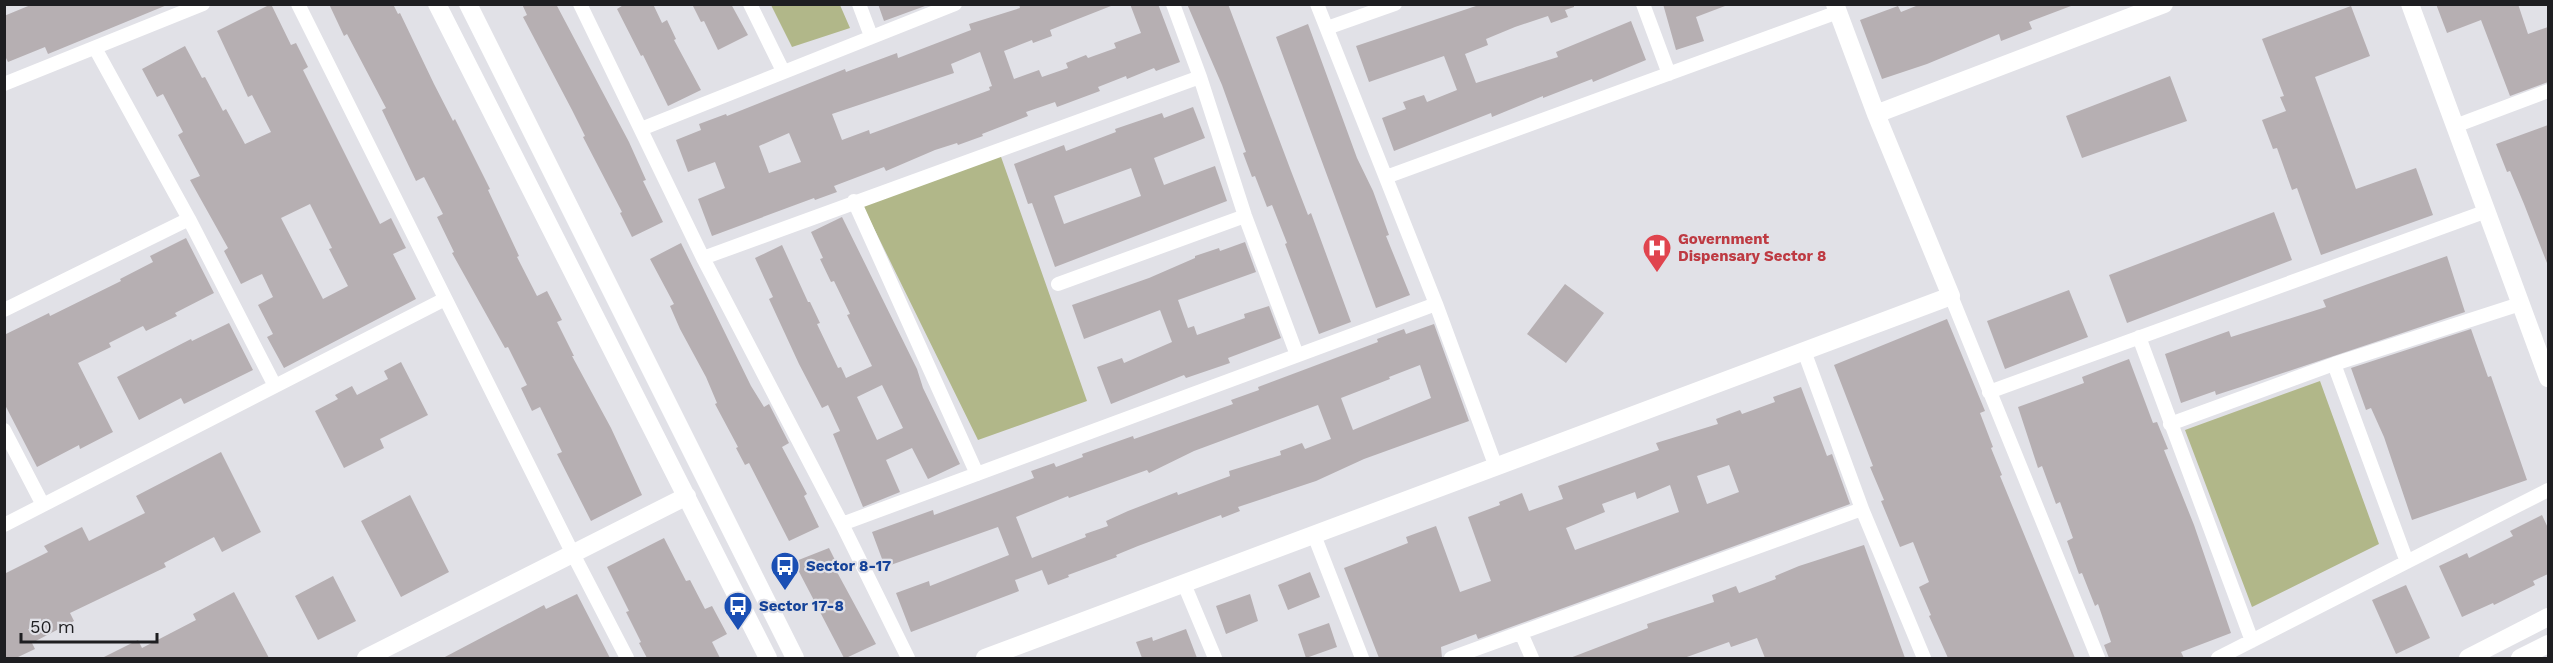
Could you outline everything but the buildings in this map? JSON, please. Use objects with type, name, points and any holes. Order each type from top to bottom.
[{"type":"street","points":[[4,84],[203,4]]},
{"type":"street","points":[[298,4],[627,658]]},
{"type":"street","points":[[437,4],[768,658]]},
{"type":"street","points":[[468,4],[795,658]]},
{"type":"street","points":[[580,4],[703,258],[842,524],[908,658]]},
{"type":"street","points":[[750,4],[783,71]]},
{"type":"street","points":[[860,4],[871,36]]},
{"type":"street","points":[[641,129],[955,4]]},
{"type":"street","points":[[1173,4],[1200,77],[1245,216],[1297,355]]},
{"type":"street","points":[[1317,4],[1436,304],[1496,466]]},
{"type":"street","points":[[1327,28],[1395,4]]},
{"type":"street","points":[[1642,4],[1669,74]]},
{"type":"street","points":[[1876,114],[2164,4]]},
{"type":"street","points":[[2410,4],[2548,378]]},
{"type":"street","points":[[1386,177],[1669,74],[1836,8],[1876,114],[2098,658]]},
{"type":"street","points":[[95,48],[189,219],[276,386]]},
{"type":"street","points":[[703,258],[854,201],[1200,77]]},
{"type":"street","points":[[2455,126],[2548,91]]},
{"type":"street","points":[[854,201],[977,474]]},
{"type":"street","points":[[1989,392],[2487,211]]},
{"type":"street","points":[[1058,284],[1245,216]]},
{"type":"street","points":[[4,310],[189,219]]},
{"type":"street","points":[[985,658],[1951,296]]},
{"type":"street","points":[[4,525],[445,299]]},
{"type":"street","points":[[842,524],[1436,304]]},
{"type":"street","points":[[2170,424],[2334,364],[2520,304]]},
{"type":"street","points":[[2139,338],[2252,641]]},
{"type":"street","points":[[1804,351],[1862,509],[1924,658]]},
{"type":"street","points":[[2334,364],[2407,562]]},
{"type":"street","points":[[4,430],[43,505]]},
{"type":"street","points":[[2218,658],[2548,490]]},
{"type":"street","points":[[366,658],[687,496]]},
{"type":"street","points":[[1451,658],[1862,509]]},
{"type":"street","points":[[1314,535],[1362,658]]},
{"type":"street","points":[[1184,584],[1215,658]]},
{"type":"street","points":[[2468,658],[2548,617]]},
{"type":"street","points":[[1521,633],[1532,658]]},
{"type":"street","points":[[2520,658],[2548,644]]},
{"type":"green space","points":[[771,5],[840,5],[850,28],[792,47]]},
{"type":"green space","points":[[1000,154],[1087,401],[978,440],[863,206]]},
{"type":"green space","points":[[2320,381],[2379,544],[2252,607],[2185,430]]},
{"type":"place","name":"Government Dispensary Sector 8","points":[[1657,274]]},
{"type":"place","name":"Sector 8-17","points":[[785,592]]},
{"type":"place","name":"Sector 17-8","points":[[738,632]]}]
